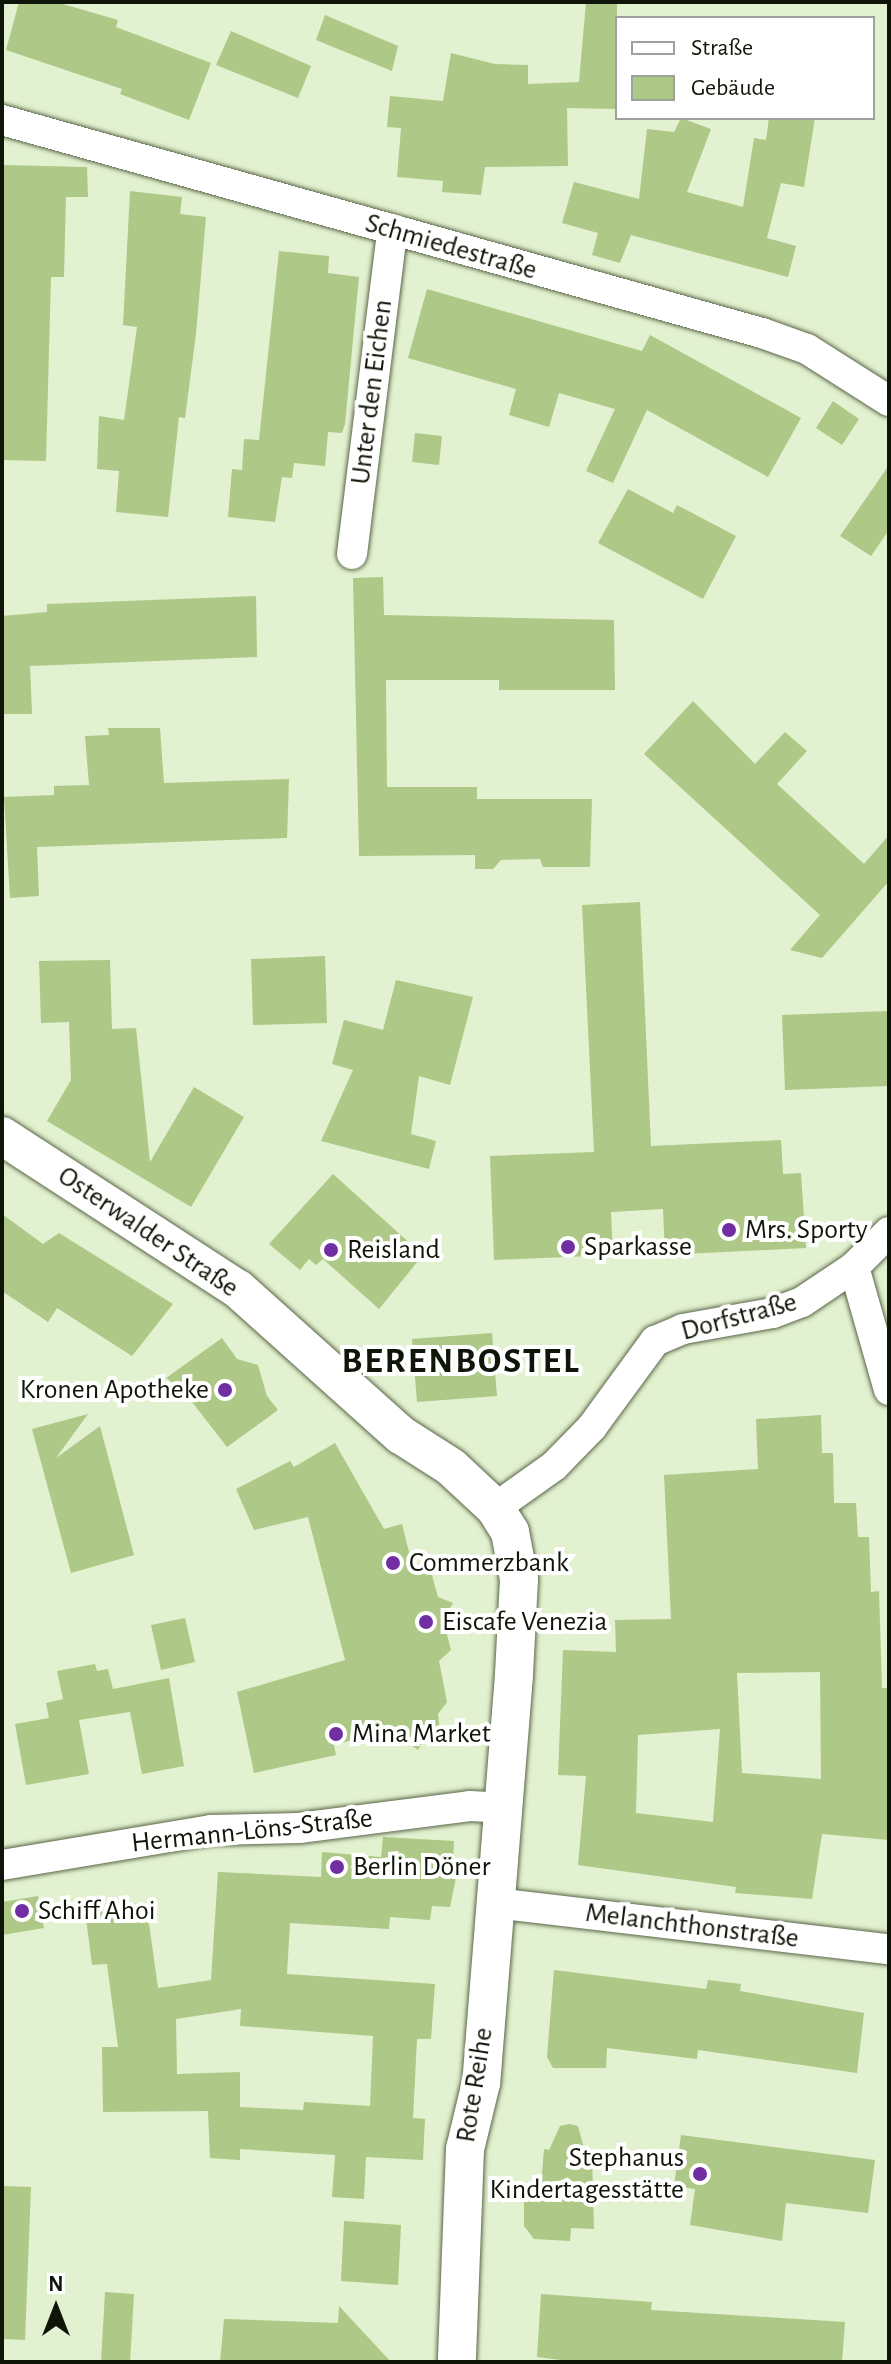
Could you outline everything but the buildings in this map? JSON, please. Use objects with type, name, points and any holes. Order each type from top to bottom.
[{"type":"street","name":"Schmiedestraße","points":[[2,120],[792,343],[889,401]]},
{"type":"street","name":"Unter den Eichen","points":[[352,554],[392,231]]},
{"type":"street","name":"Osterwalder Straße","points":[[2,1136],[238,1289],[401,1435],[451,1467],[495,1508],[510,1532],[519,1579],[503,1808]]},
{"type":"street","name":"Dorfstraße","points":[[495,1508],[554,1466],[592,1427],[655,1341],[683,1329],[773,1313],[802,1302],[854,1267],[889,1232]]},
{"type":"street","points":[[854,1267],[889,1390]]},
{"type":"street","name":"Hermann-Löns-Straße","points":[[2,1865],[211,1830],[299,1828],[470,1806],[503,1808]]},
{"type":"street","name":"Rote Reihe","points":[[457,2362],[465,2149],[481,2083],[503,1808]]},
{"type":"street","name":"Melanchthonstraße","points":[[495,1903],[889,1949]]},
{"type":"place","name":"Mrs. Sporty","points":[[729,1230]]},
{"type":"place","name":"Sparkasse","points":[[568,1247]]},
{"type":"place","name":"Reisland","points":[[331,1250]]},
{"type":"place","name":"Kronen Apotheke","points":[[225,1390]]},
{"type":"place","name":"Commerzbank","points":[[393,1563]]},
{"type":"place","name":"Eiscafe Venezia","points":[[426,1622]]},
{"type":"place","name":"Mina Market","points":[[336,1734]]},
{"type":"place","name":"Berlin Döner","points":[[337,1867]]},
{"type":"place","name":"Schiff Ahoi","points":[[22,1911]]},
{"type":"place","name":"Stephanus Kindertagesstätte","points":[[700,2174]]},
{"type":"district","name":"BERENBOSTEL","points":[[461,1362]]}]
